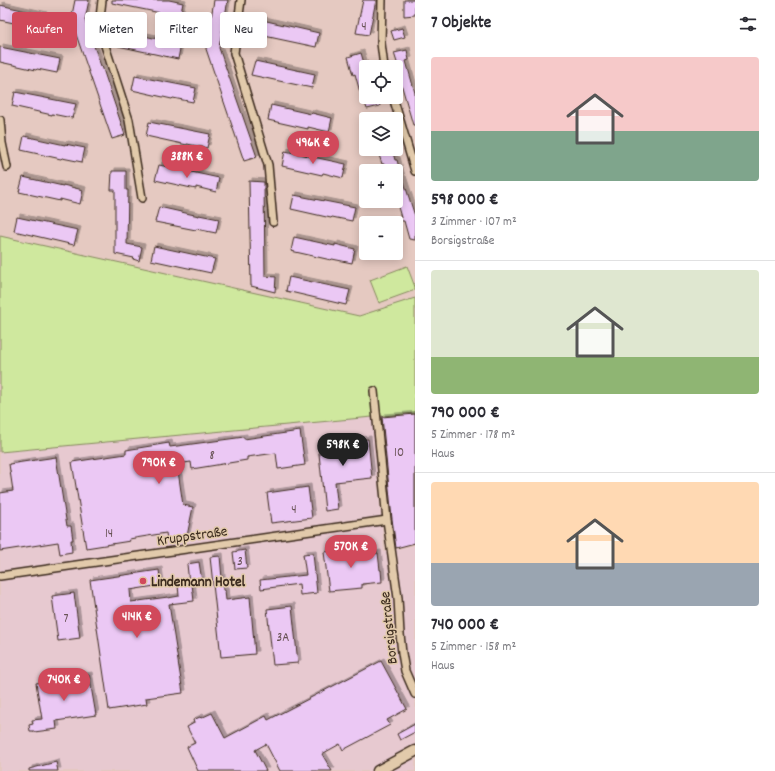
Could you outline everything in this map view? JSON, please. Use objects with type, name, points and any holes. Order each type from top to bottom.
[{"type":"street","points":[[102,0],[99,27],[129,120],[142,198]]},
{"type":"street","points":[[241,0],[234,53],[268,165],[273,222]]},
{"type":"street","points":[[382,0],[380,43],[383,60]]},
{"type":"street","points":[[395,104],[415,170]]},
{"type":"street","points":[[0,120],[2,143],[7,168]]},
{"type":"street","name":"Borsigstraße","points":[[374,391],[387,520],[398,598],[400,634],[404,663],[409,681],[415,694]]},
{"type":"street","name":"Kruppstraße","points":[[0,576],[387,520]]},
{"type":"street","points":[[378,771],[415,751]]},
{"type":"shaded area","points":[[372,417],[384,552],[415,545],[415,771],[0,771],[0,452]]},
{"type":"green space","points":[[0,236],[359,316],[415,298],[415,413],[0,452]]},
{"type":"green space","points":[[407,266],[415,290],[379,303],[370,280]]},
{"type":"building","points":[[75,0],[89,0],[87,12],[85,12],[85,48],[95,48],[125,135],[112,139],[77,37],[77,12],[73,12]]},
{"type":"building","points":[[112,0],[169,0],[183,3],[181,12],[156,12],[112,3]]},
{"type":"building","points":[[214,0],[228,0],[226,12],[220,12],[219,48],[257,157],[244,161],[206,49],[212,48],[212,12]]},
{"type":"building","points":[[363,0],[376,0],[369,35],[356,33]]},
{"type":"building","points":[[404,0],[415,0],[415,15],[404,16]]},
{"type":"building","points":[[0,5],[31,12],[12,12],[12,23],[0,20]]},
{"type":"building","points":[[267,21],[319,33],[316,47],[267,37]]},
{"type":"building","points":[[402,28],[405,37],[394,40],[391,31]]},
{"type":"building","points":[[147,37],[155,38],[155,48],[180,48],[178,59],[127,48],[147,48]]},
{"type":"building","points":[[0,47],[60,59],[57,73],[0,62]]},
{"type":"building","points":[[407,50],[409,60],[406,61],[415,93],[415,125],[413,125],[403,90],[403,60],[396,60],[394,53]]},
{"type":"building","points":[[361,53],[363,60],[359,60],[359,88],[355,74],[353,75],[348,57]]},
{"type":"building","points":[[255,61],[315,74],[312,88],[251,75]]},
{"type":"building","points":[[135,76],[196,88],[193,102],[132,90]]},
{"type":"building","points":[[15,92],[76,104],[72,118],[12,106]]},
{"type":"building","points":[[365,104],[379,104],[380,106],[367,109]]},
{"type":"building","points":[[271,105],[332,118],[329,132],[268,120]]},
{"type":"building","points":[[149,122],[210,134],[207,148],[146,136]]},
{"type":"building","points":[[24,136],[85,148],[82,162],[21,150]]},
{"type":"building","points":[[285,151],[346,164],[343,178],[282,166]]},
{"type":"building","points":[[379,156],[394,156],[398,164],[384,164],[382,164]]},
{"type":"building","points":[[159,165],[219,178],[216,192],[155,180]]},
{"type":"building","points":[[112,171],[126,171],[126,190],[128,190],[127,244],[142,247],[139,261],[133,259],[134,258],[115,254],[115,190],[111,190]]},
{"type":"building","points":[[23,177],[83,190],[80,204],[19,192]]},
{"type":"building","points":[[403,179],[415,216],[415,240],[409,239],[403,221],[403,216],[401,216],[398,208],[403,208]]},
{"type":"building","points":[[249,181],[264,182],[265,276],[276,277],[275,292],[251,286]]},
{"type":"building","points":[[294,195],[355,207],[352,221],[291,209]]},
{"type":"building","points":[[159,207],[219,219],[216,233],[155,222]]},
{"type":"building","points":[[17,217],[78,230],[74,245],[14,231]]},
{"type":"building","points":[[294,237],[355,249],[352,263],[291,251]]},
{"type":"building","points":[[154,246],[215,259],[211,273],[151,260]]},
{"type":"building","points":[[289,277],[350,290],[346,305],[286,291]]},
{"type":"building","points":[[415,414],[415,543],[396,548],[382,417]]},
{"type":"building","points":[[300,431],[305,465],[278,469],[276,453],[247,457],[247,460],[192,469],[191,462],[177,464],[183,505],[193,507],[187,536],[167,539],[166,533],[129,539],[130,541],[86,548],[72,462],[126,454],[126,450],[169,443],[170,447]]},
{"type":"building","points":[[368,439],[372,478],[335,482],[338,509],[325,511],[318,444]]},
{"type":"building","points":[[56,457],[67,526],[71,526],[73,540],[71,540],[72,552],[60,554],[58,542],[0,551],[0,493],[13,491],[9,464]]},
{"type":"building","points":[[308,487],[312,518],[271,523],[267,493]]},
{"type":"building","points":[[358,548],[358,556],[378,553],[382,582],[362,584],[362,588],[329,591],[324,552]]},
{"type":"building","points":[[245,550],[247,568],[235,569],[233,552]]},
{"type":"building","points":[[313,553],[317,593],[300,595],[299,584],[261,589],[260,580],[306,575],[303,554]]},
{"type":"building","points":[[220,556],[223,590],[225,590],[226,600],[250,597],[255,654],[221,657],[210,557]]},
{"type":"building","points":[[199,562],[202,581],[189,583],[187,564]]},
{"type":"building","points":[[159,570],[161,585],[130,590],[131,602],[179,596],[178,585],[192,584],[194,601],[169,604],[183,693],[146,698],[147,704],[109,710],[90,580]]},
{"type":"building","points":[[74,593],[80,638],[58,641],[52,596]]},
{"type":"building","points":[[292,606],[298,663],[273,665],[267,609]]},
{"type":"building","points":[[381,661],[407,709],[387,720],[390,725],[343,750],[340,744],[322,754],[332,771],[280,771],[266,744],[255,750],[266,771],[198,771],[187,747],[195,743],[187,727],[194,723],[193,720],[212,713],[225,738],[266,716],[268,720]]},
{"type":"building","points":[[89,675],[96,715],[56,721],[57,729],[34,732],[30,731],[29,725],[33,724],[32,720],[42,719],[36,683]]},
{"type":"building","points":[[415,724],[415,732],[400,740],[397,734]]},
{"type":"building","points":[[56,762],[58,771],[29,771],[29,769]]},
{"type":"place","name":"Lindemann Hotel","points":[[143,581]]}]
